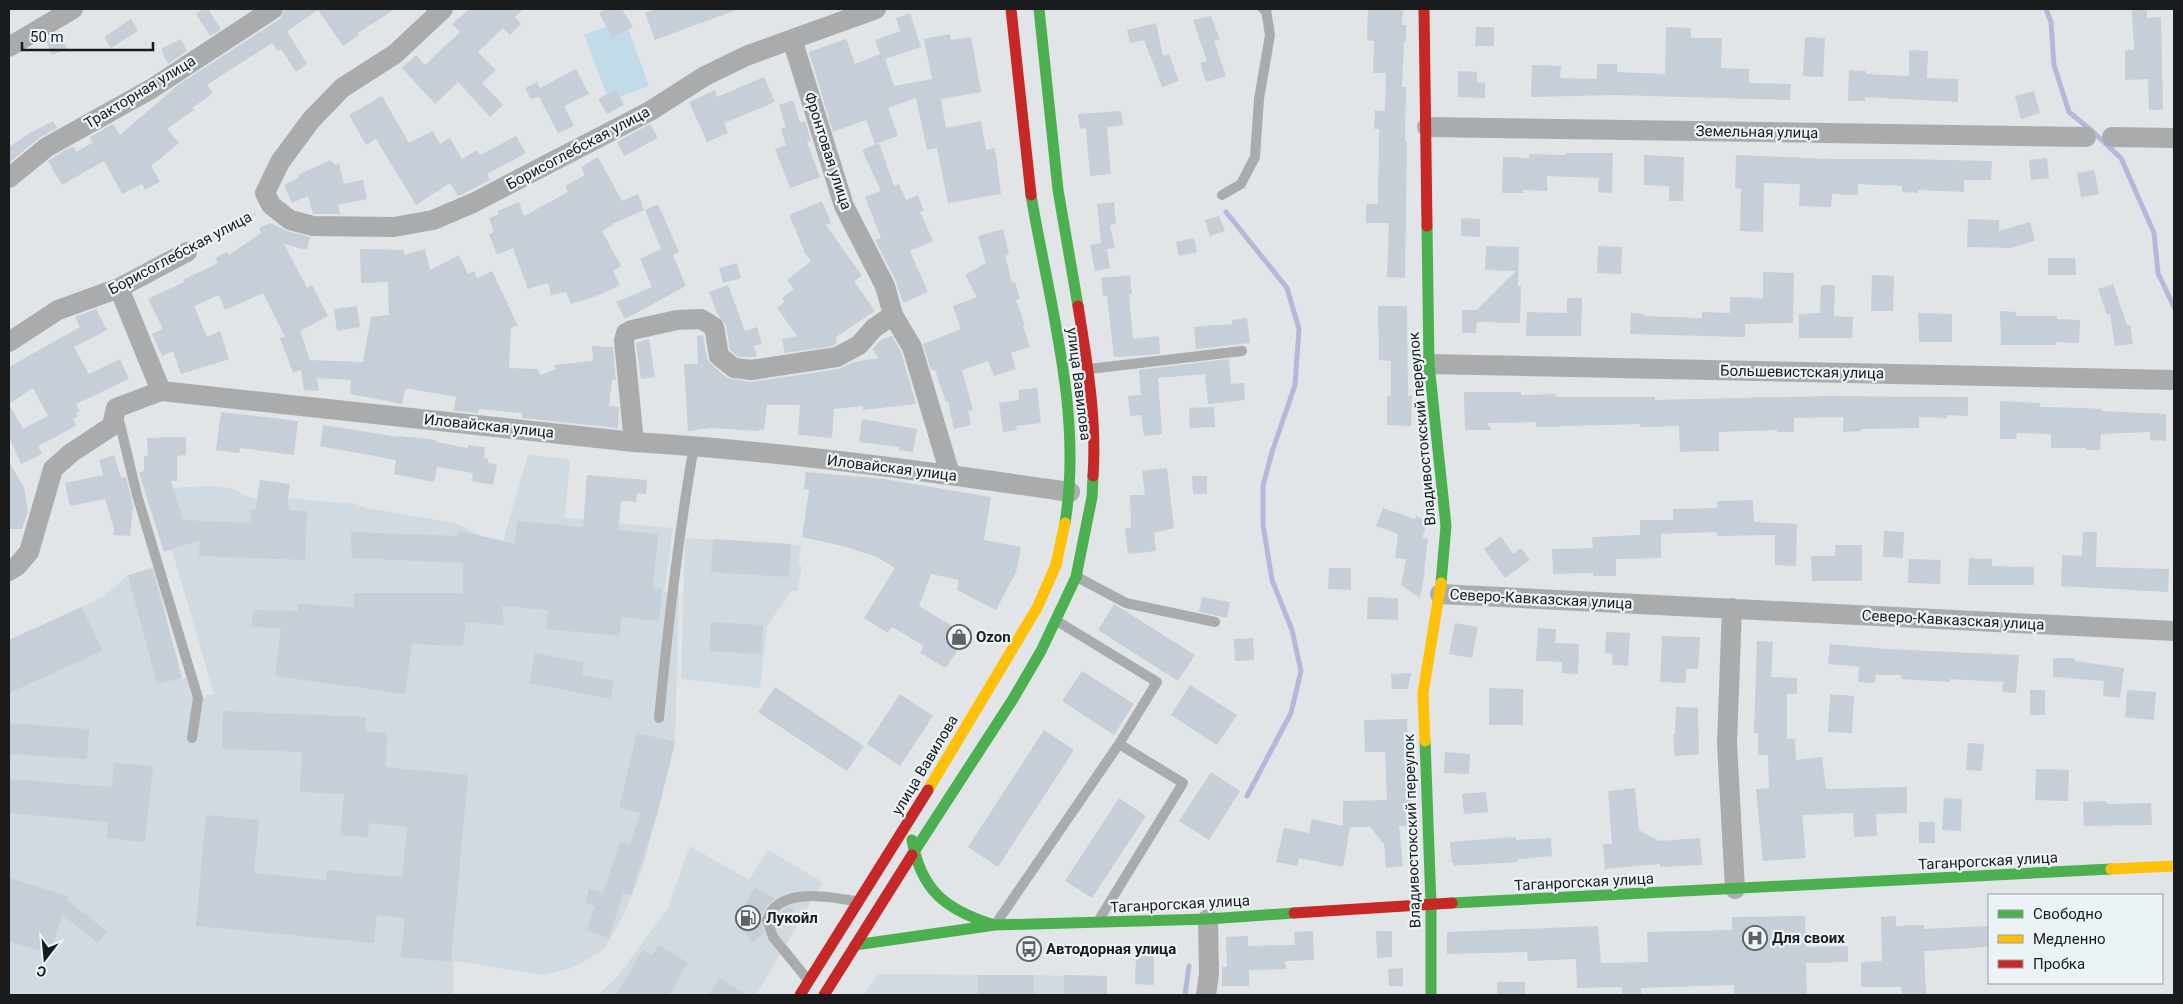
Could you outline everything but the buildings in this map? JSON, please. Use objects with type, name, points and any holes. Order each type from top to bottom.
[{"type":"main road","name":"улица Вавилова","points":[[800,995],[910,821],[1043,596],[1062,544],[1070,492],[1072,454],[1066,381],[1032,196],[1011,9]]},
{"type":"main road","name":"улица Вавилова","points":[[824,995],[954,788],[1013,699],[1056,621],[1076,577],[1092,497],[1095,452],[1088,369],[1058,190],[1039,9]]},
{"type":"main road","name":"Владивостокский переулок","points":[[1424,9],[1429,364],[1445,513],[1440,594],[1423,693],[1431,904],[1431,995]]},
{"type":"main road","name":"Таганрогская улица","points":[[910,821],[913,854],[930,887],[953,910],[995,926]]},
{"type":"main road","name":"Таганрогская улица","points":[[855,945],[995,926],[1208,919],[1431,904],[2174,866]]},
{"type":"street","points":[[9,47],[73,9]]},
{"type":"street","points":[[271,205],[265,193],[280,162],[311,120],[342,88],[394,54],[443,9]]},
{"type":"street","name":"Борисоглебская улица","points":[[271,205],[290,220],[313,226],[394,227],[433,220],[473,203],[650,111],[705,76],[746,56],[866,10]]},
{"type":"street","name":"Тракторная улица","points":[[9,178],[48,147],[151,89],[266,11]]},
{"type":"street","name":"Фронтовая улица","points":[[792,39],[844,206],[885,286],[893,315],[912,346],[950,474]]},
{"type":"street","name":"Земельная улица","points":[[1427,127],[2086,136]]},
{"type":"street","points":[[2112,138],[2174,138]]},
{"type":"street","name":"Борисоглебская улица","points":[[9,342],[58,310],[119,288],[187,252]]},
{"type":"street","points":[[119,288],[161,391]]},
{"type":"street","points":[[634,442],[624,341],[626,333],[632,330],[677,320],[701,319],[714,327],[719,356],[734,368],[751,370],[837,356],[859,345],[874,328],[893,315]]},
{"type":"street","name":"Большевистская улица","points":[[1429,364],[2174,380]]},
{"type":"street","name":"Иловайская улица","points":[[116,408],[161,391],[950,474],[1070,492]]},
{"type":"street","points":[[9,571],[17,566],[29,552],[53,469],[72,453],[112,426],[116,408]]},
{"type":"street","name":"Северо-Кавказская улица","points":[[1440,594],[2174,632]]},
{"type":"street","points":[[1732,608],[1727,743],[1734,889]]},
{"type":"street","points":[[1206,995],[1209,974],[1208,919]]},
{"type":"lane","points":[[1222,194],[1241,184],[1255,157],[1259,99],[1270,35],[1266,10],[1263,9]]},
{"type":"lane","points":[[1088,369],[1242,351]]},
{"type":"lane","points":[[116,408],[137,495],[198,698],[192,738]]},
{"type":"lane","points":[[659,718],[682,510],[694,446]]},
{"type":"lane","points":[[1076,577],[1126,603],[1215,622]]},
{"type":"lane","points":[[995,926],[1118,744],[1157,682],[1056,621]]},
{"type":"lane","points":[[1097,923],[1183,783],[1118,744]]},
{"type":"lane","points":[[809,981],[773,937],[767,920],[774,907],[786,900],[800,897],[829,897],[860,901]]},
{"type":"path","name":"Борисоглебская улица","points":[[187,252],[271,205]]},
{"type":"shaded area","points":[[625,20],[649,86],[609,101],[584,35]]},
{"type":"shaded area","points":[[528,455],[570,459],[565,518],[673,528],[664,591],[679,593],[675,744],[643,867],[625,912],[605,948],[577,966],[544,975],[454,961],[453,995],[9,995],[9,640],[103,597],[128,575],[154,568],[182,678],[187,678],[190,697],[205,698],[205,695],[214,694],[154,489],[211,486],[234,489],[246,496],[263,501],[286,498],[355,504],[367,508],[456,523],[481,536],[503,541]]},
{"type":"shaded area","points":[[685,538],[801,545],[798,565],[802,567],[797,591],[792,590],[767,626],[760,688],[681,679]]},
{"type":"shaded area","points":[[690,846],[749,880],[768,850],[823,882],[756,995],[598,995],[618,976],[667,910]]},
{"type":"shaded area","points":[[878,974],[1107,976],[1107,995],[864,995]]},
{"type":"waterway","points":[[2046,9],[2051,22],[2054,65],[2069,112],[2121,158],[2154,233],[2158,273],[2174,307]]},
{"type":"waterway","points":[[1226,212],[1287,288],[1299,329],[1295,385],[1272,452],[1263,486],[1263,525],[1272,580],[1292,630],[1301,671],[1291,713],[1247,796]]},
{"type":"waterway","points":[[1185,995],[1189,966]]},
{"type":"traffic: fast","points":[[1039,9],[1058,190],[1078,306]]},
{"type":"traffic: fast","points":[[1031,195],[1062,358],[1067,399],[1070,441],[1065,523]]},
{"type":"traffic: fast","points":[[1427,226],[1429,364],[1446,526],[1441,583]]},
{"type":"traffic: fast","points":[[912,855],[1013,699],[1041,651],[1076,577],[1092,497],[1093,476]]},
{"type":"traffic: fast","points":[[1425,741],[1431,904],[1431,995]]},
{"type":"traffic: fast","points":[[912,840],[922,872],[929,885],[938,895],[961,912],[991,924]]},
{"type":"traffic: fast","points":[[1452,903],[2111,869]]},
{"type":"traffic: fast","points":[[855,945],[995,925],[1208,919],[1294,913]]},
{"type":"traffic: slow","points":[[928,790],[1037,608],[1056,565],[1065,523]]},
{"type":"traffic: slow","points":[[1425,741],[1423,693],[1441,583]]},
{"type":"traffic: slow","points":[[2111,869],[2174,866]]},
{"type":"traffic: jam","points":[[1011,9],[1031,195]]},
{"type":"traffic: jam","points":[[1424,9],[1427,226]]},
{"type":"traffic: jam","points":[[1078,306],[1088,369],[1094,433],[1093,476]]},
{"type":"traffic: jam","points":[[800,995],[928,790]]},
{"type":"traffic: jam","points":[[824,995],[912,855]]},
{"type":"traffic: jam","points":[[1294,913],[1452,903]]},
{"type":"place","name":"Ozon","points":[[959,637]]},
{"type":"place","name":"Лукойл","points":[[748,918]]},
{"type":"place","name":"Для своих","points":[[1755,938]]},
{"type":"place","name":"Автодорная улица","points":[[1029,949]]}]
